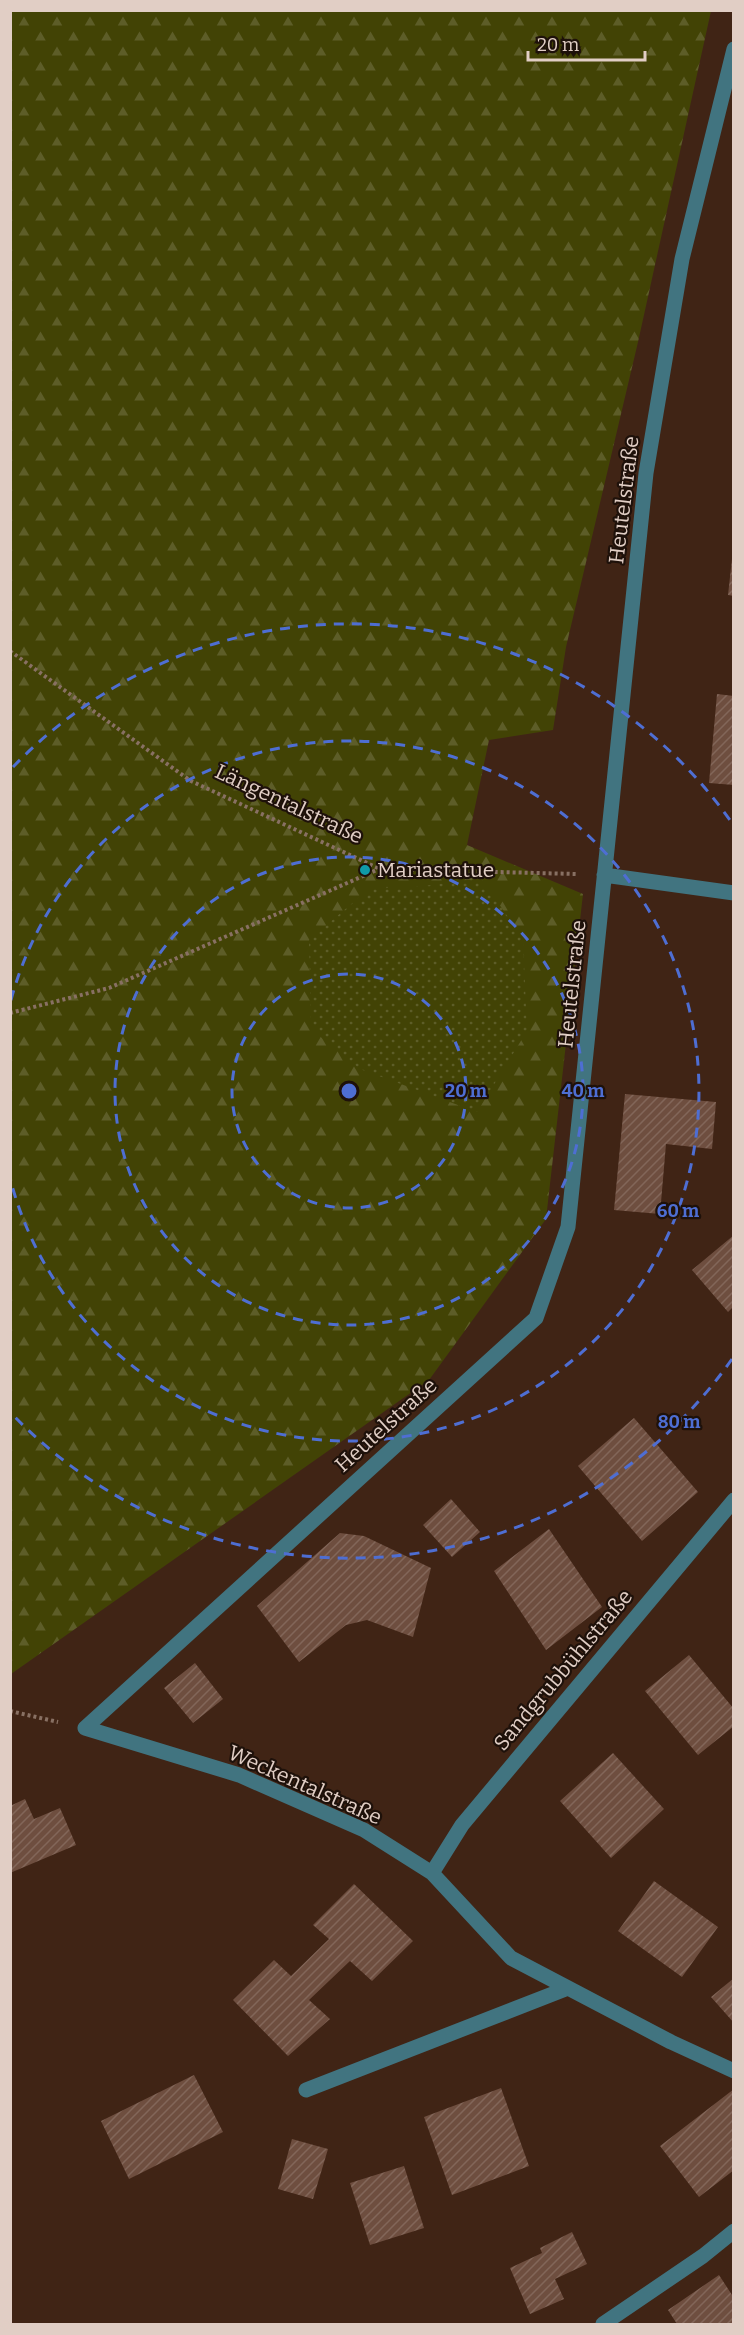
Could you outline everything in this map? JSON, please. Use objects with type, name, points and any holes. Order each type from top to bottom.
[{"type":"street","name":"Heutelstraße","points":[[85,1728],[536,1318],[568,1227],[646,473],[682,259],[734,49]]},
{"type":"street","points":[[604,875],[734,893]]},
{"type":"street","name":"Sandgrubbühlstraße","points":[[432,1873],[462,1825],[734,1500]]},
{"type":"street","name":"Weckentalstraße","points":[[85,1728],[239,1775],[364,1830],[432,1873],[511,1958],[670,2042],[734,2071]]},
{"type":"street","points":[[306,2090],[568,1988]]},
{"type":"street","points":[[603,2325],[703,2256],[734,2231]]},
{"type":"path","name":"Längentalstraße","points":[[10,651],[191,781],[380,869],[604,875]]},
{"type":"path","points":[[10,1013],[109,988],[380,869]]},
{"type":"path","points":[[10,1711],[85,1728]]},
{"type":"green space","points":[[11,11],[711,11],[638,342],[566,647],[553,730],[489,740],[467,845],[583,894],[546,1219],[429,1380],[11,1674]]},
{"type":"green space","points":[[481,878],[523,939],[527,1031],[477,1112],[360,1069],[311,1029],[309,940],[369,889],[424,886]]},
{"type":"building","points":[[732,559],[734,559],[734,596],[728,595]]},
{"type":"building","points":[[717,694],[734,696],[734,785],[709,783]]},
{"type":"building","points":[[625,1094],[716,1102],[712,1149],[666,1144],[660,1214],[614,1210]]},
{"type":"building","points":[[734,1235],[734,1306],[728,1312],[692,1270]]},
{"type":"building","points":[[634,1418],[698,1492],[642,1541],[578,1466]]},
{"type":"building","points":[[451,1499],[480,1532],[452,1557],[423,1525]]},
{"type":"building","points":[[549,1529],[602,1607],[546,1650],[494,1571]]},
{"type":"building","points":[[340,1533],[364,1536],[431,1568],[413,1637],[367,1620],[346,1625],[299,1662],[257,1606]]},
{"type":"building","points":[[689,1655],[734,1709],[734,1726],[698,1755],[645,1691]]},
{"type":"building","points":[[195,1663],[223,1699],[193,1723],[164,1688]]},
{"type":"building","points":[[613,1753],[664,1809],[611,1858],[560,1801]]},
{"type":"building","points":[[25,1799],[34,1819],[60,1808],[76,1845],[10,1873],[10,1806]]},
{"type":"building","points":[[654,1881],[718,1927],[682,1977],[618,1931]]},
{"type":"building","points":[[354,1884],[413,1941],[372,1981],[350,1961],[309,2000],[330,2019],[288,2056],[233,2000],[274,1960],[291,1976],[329,1939],[313,1925]]},
{"type":"building","points":[[734,1978],[734,2023],[711,1997]]},
{"type":"building","points":[[194,2075],[223,2132],[129,2179],[101,2121]]},
{"type":"building","points":[[501,2088],[529,2166],[452,2195],[424,2117]]},
{"type":"building","points":[[734,2089],[734,2170],[699,2197],[660,2146]]},
{"type":"building","points":[[292,2139],[328,2149],[313,2199],[278,2189]]},
{"type":"building","points":[[404,2166],[424,2228],[370,2245],[350,2183]]},
{"type":"building","points":[[572,2232],[587,2264],[555,2279],[564,2299],[530,2314],[510,2268],[542,2253],[540,2248]]},
{"type":"building","points":[[719,2275],[734,2298],[734,2324],[677,2324],[668,2310]]},
{"type":"place","name":"Mariastatue","points":[[365,870]]}]
